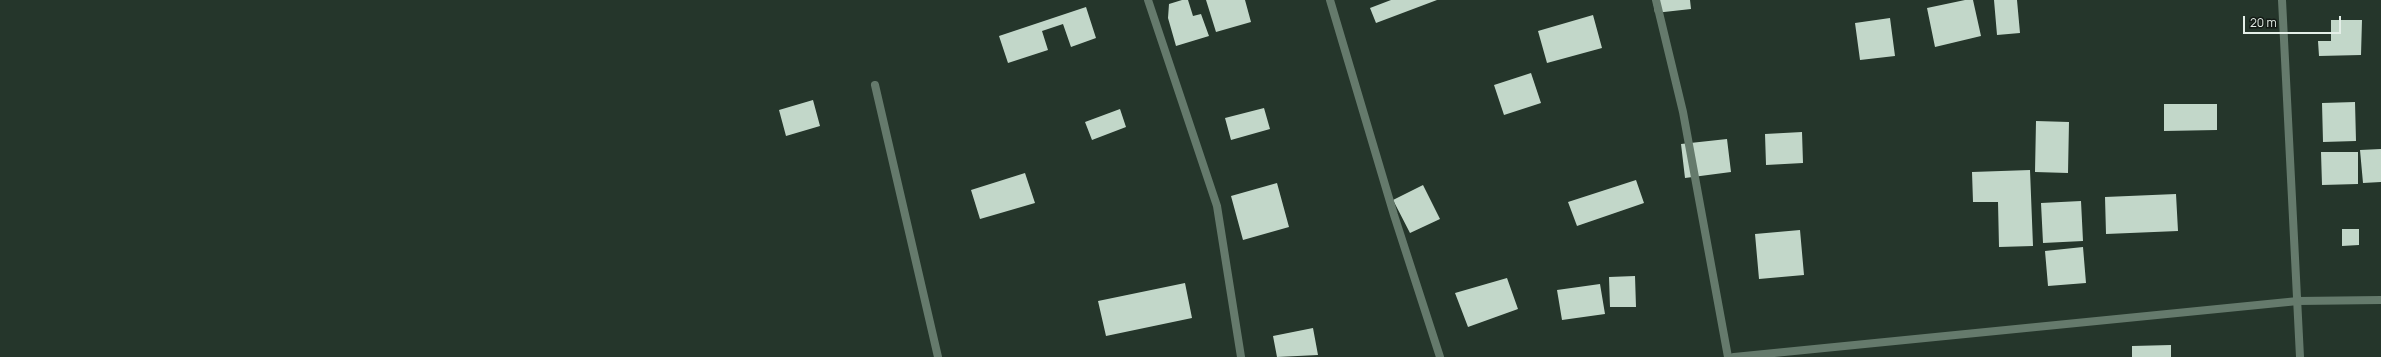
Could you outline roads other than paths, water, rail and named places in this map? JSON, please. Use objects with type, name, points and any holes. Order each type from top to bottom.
[{"type":"street","points":[[1148,0],[1217,206],[1241,357]]},
{"type":"street","points":[[1330,0],[1394,215],[1440,357]]},
{"type":"street","points":[[1656,0],[1683,112],[1728,357]]},
{"type":"street","points":[[2282,0],[2300,357]]},
{"type":"street","points":[[875,85],[938,357]]},
{"type":"street","points":[[1734,357],[2298,301],[2381,300]]}]
